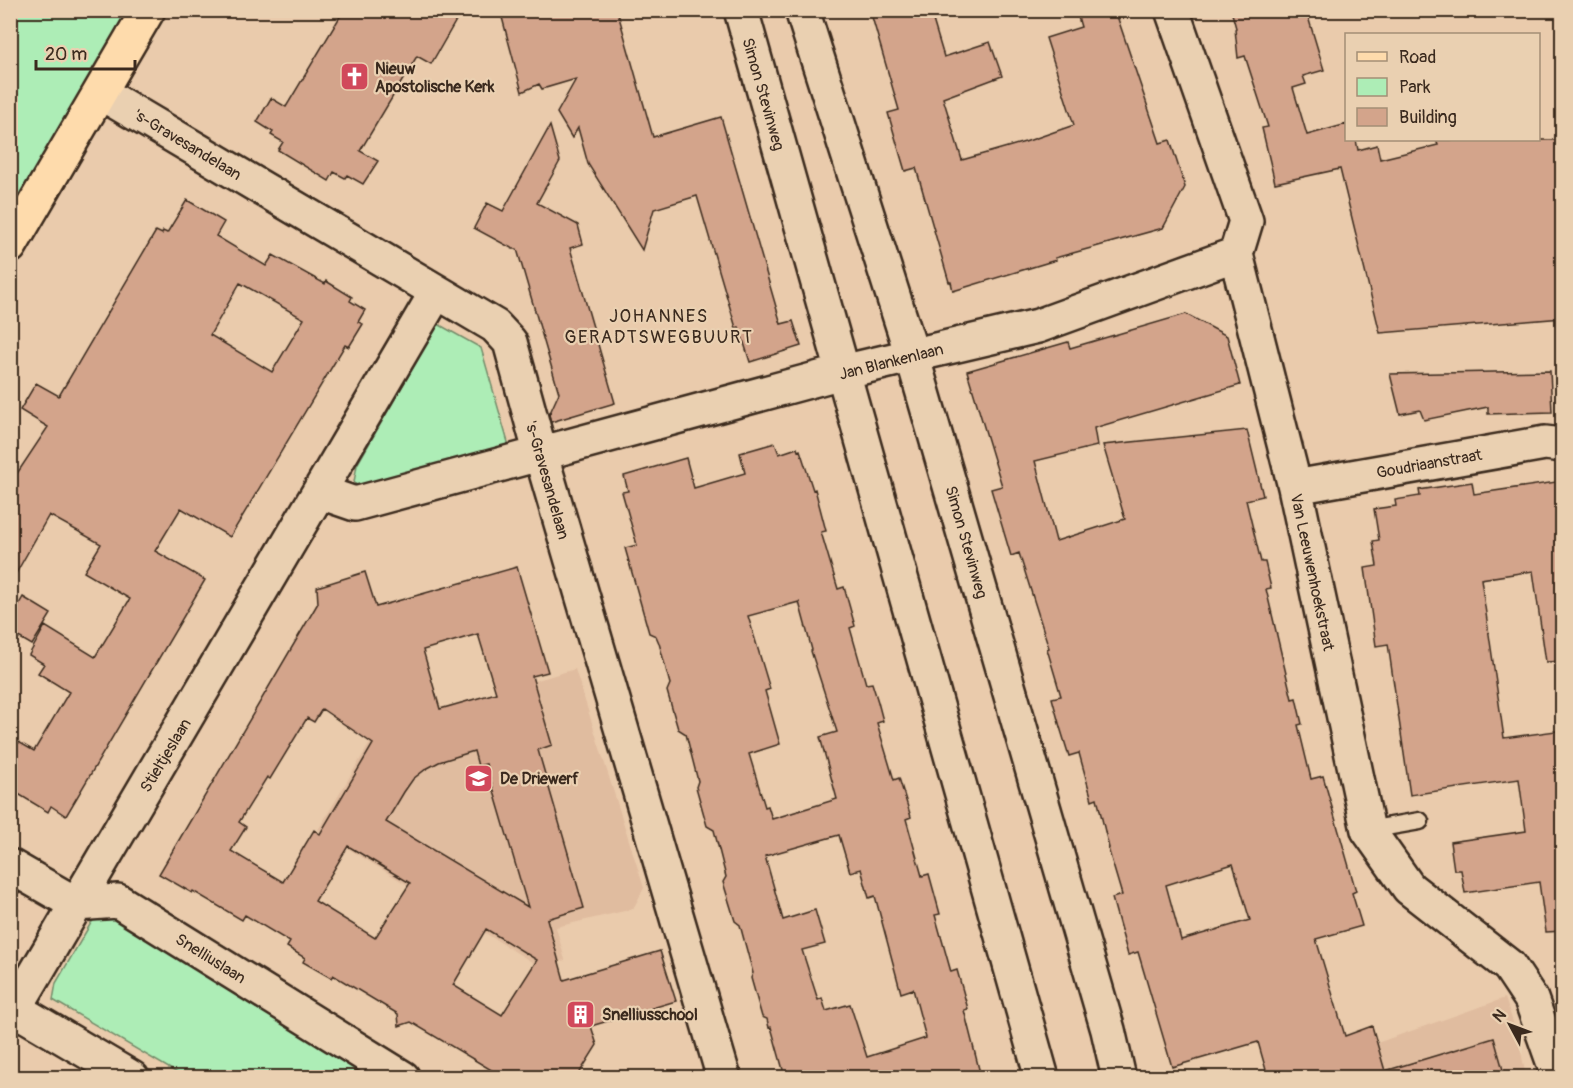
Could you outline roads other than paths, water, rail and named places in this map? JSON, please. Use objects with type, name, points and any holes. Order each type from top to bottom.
[{"type":"main road","points":[[10,246],[148,10]]},
{"type":"street","name":"Simon Stevinweg","points":[[741,10],[1042,1077]]},
{"type":"street","name":"Simon Stevinweg","points":[[802,10],[912,355],[1108,1030],[1119,1077]]},
{"type":"street","points":[[1172,10],[1246,221],[1236,254]]},
{"type":"street","name":"'s-Gravesandelaan","points":[[101,93],[495,326],[510,342],[541,455],[724,1077]]},
{"type":"street","name":"Jan Blankenlaan","points":[[541,455],[842,372],[1038,326],[1236,254]]},
{"type":"street","name":"Van Leeuwenhoekstraat","points":[[1236,254],[1295,487],[1368,830],[1409,888],[1509,966],[1531,999],[1559,1077]]},
{"type":"street","name":"Stieltjeslaan","points":[[13,1013],[436,293]]},
{"type":"street","name":"Goudriaanstraat","points":[[1295,487],[1545,442],[1563,445]]},
{"type":"street","points":[[320,492],[355,504],[541,455]]},
{"type":"street","points":[[10,866],[76,904]]},
{"type":"street","name":"Snelliuslaan","points":[[76,904],[118,901],[403,1077]]},
{"type":"street","points":[[13,1013],[132,1077]]},
{"type":"lane","points":[[1368,830],[1420,821]]},
{"type":"place","name":"Nieuw Apostolische Kerk","points":[[354,77]]},
{"type":"place","name":"De Driewerf","points":[[479,778]]},
{"type":"place","name":"Snelliusschool","points":[[581,1014]]},
{"type":"district","name":"JOHANNES GERADTSWEGBUURT","points":[[659,326]]}]
